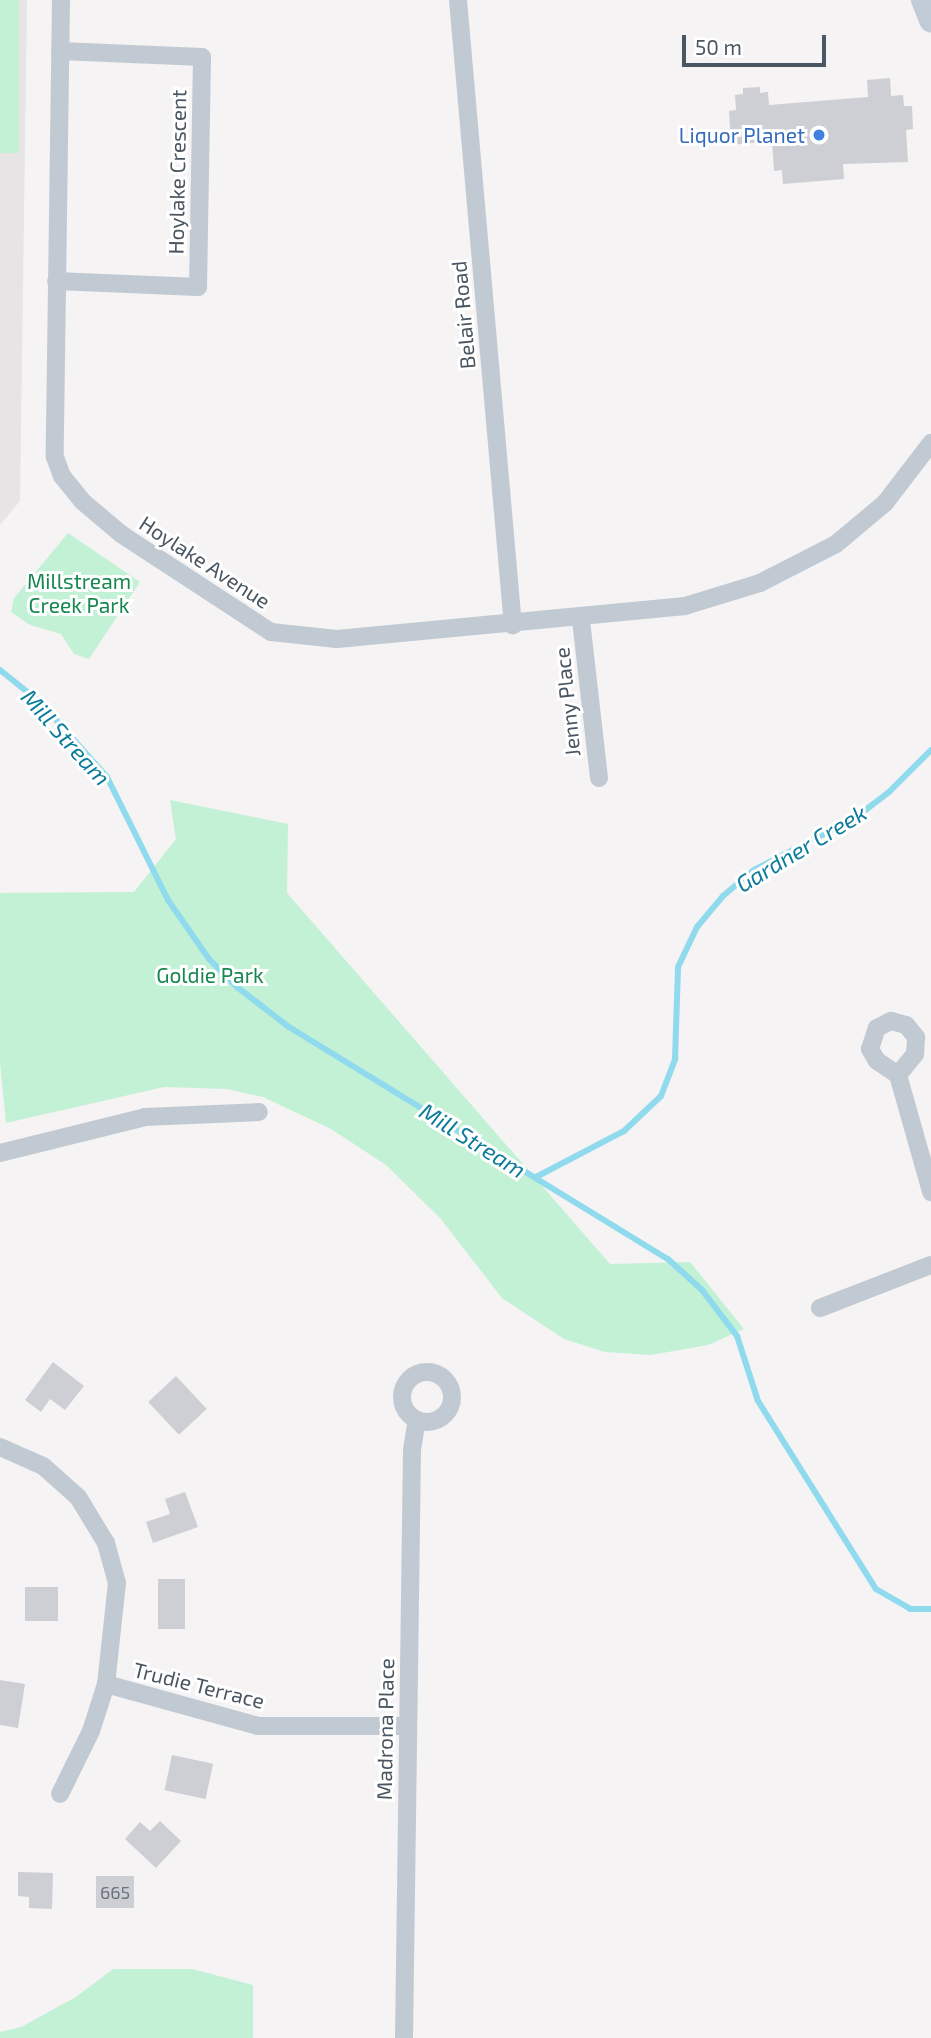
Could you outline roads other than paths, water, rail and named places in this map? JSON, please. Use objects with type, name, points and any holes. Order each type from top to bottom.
[{"type":"main road","points":[[923,0],[931,20]]},
{"type":"street","name":"Hoylake Avenue","points":[[61,0],[55,457],[62,476],[82,501],[121,534],[271,632],[337,639],[581,620],[685,606],[760,583],[861,526],[885,503],[931,443]]},
{"type":"street","name":"Belair Road","points":[[457,0],[513,626]]},
{"type":"street","name":"Hoylake Crescent","points":[[56,281],[198,286],[202,57],[60,51]]},
{"type":"street","name":"Jenny Place","points":[[581,620],[599,778]]},
{"type":"street","points":[[898,1075],[931,1192]]},
{"type":"street","points":[[0,1153],[145,1117],[259,1112]]},
{"type":"street","points":[[820,1308],[931,1265]]},
{"type":"street","name":"Madrona Place","points":[[404,2038],[412,1450],[417,1420]]},
{"type":"street","points":[[0,1447],[24,1456],[59,1479],[78,1497],[106,1543],[117,1583],[106,1684],[91,1731],[60,1794]]},
{"type":"street","name":"Trudie Terrace","points":[[106,1684],[258,1726],[408,1726]]},
{"type":"waterway","name":"Mill Stream","points":[[0,670],[41,703],[107,777],[168,900],[209,959],[237,987],[289,1027],[668,1259],[702,1290],[737,1336],[758,1401],[876,1589],[910,1609],[931,1609]]},
{"type":"waterway","name":"Gardner Creek","points":[[536,1177],[624,1131],[661,1096],[675,1059],[678,967],[697,927],[723,896],[754,870],[855,818],[889,792],[931,750]]},
{"type":"place","name":"Liquor Planet","points":[[819,135]]},
{"type":"park label","name":"Millstream Creek Park","points":[[79,593]]},
{"type":"park label","name":"Goldie Park","points":[[210,975]]}]
